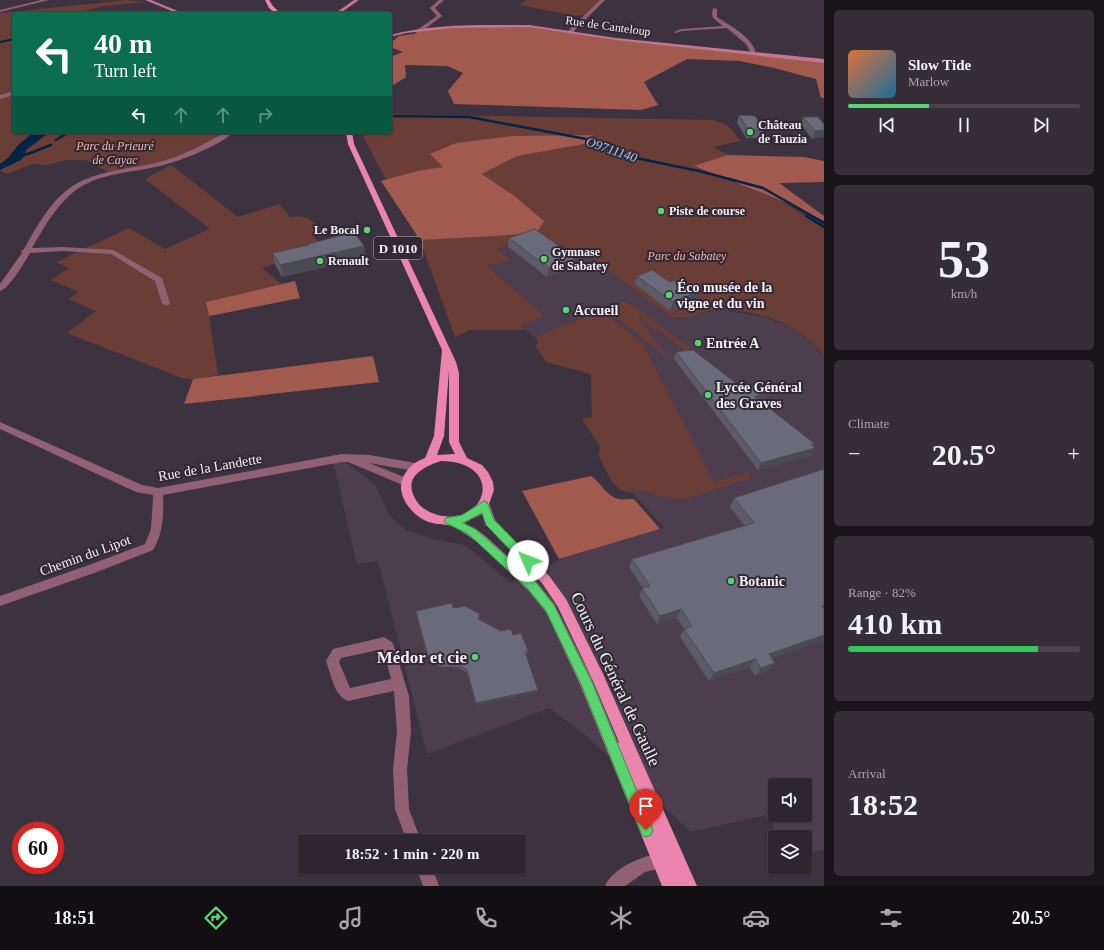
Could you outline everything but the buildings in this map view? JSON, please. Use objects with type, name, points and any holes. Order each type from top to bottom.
[{"type":"main road","points":[[267,0],[271,7],[277,12]]},
{"type":"main road","name":"D 1010","points":[[346,134],[452,362],[454,373],[454,442],[463,459]]},
{"type":"main road","name":"D 1010","points":[[349,134],[351,144]]},
{"type":"main road","name":"D 1010","points":[[430,459],[439,436],[446,351]]},
{"type":"main road","points":[[447,457],[463,459],[478,468],[488,481],[488,497],[484,505],[475,513],[463,519],[449,521],[436,520],[424,516],[415,509],[408,501],[405,491],[405,482],[415,467],[430,459],[447,457]]},
{"type":"main road","name":"Cours du Général de Gaulle","points":[[484,505],[490,522],[546,580],[562,603],[655,828]]},
{"type":"main road","name":"Cours du Général de Gaulle","points":[[449,521],[472,532],[532,586],[550,608],[587,686],[596,693],[655,828]]},
{"type":"main road","points":[[655,828],[680,886]]},
{"type":"main road","points":[[668,859],[670,886]]},
{"type":"main road","points":[[668,859],[689,886]]},
{"type":"street","points":[[0,6],[21,0],[28,5]]},
{"type":"street","points":[[0,11],[47,0]]},
{"type":"street","points":[[147,0],[178,12]]},
{"type":"street","points":[[339,12],[357,0]]},
{"type":"street","points":[[419,31],[440,16],[432,8],[442,0]]},
{"type":"street","points":[[571,31],[604,0]]},
{"type":"street","points":[[715,9],[715,18],[746,40],[754,54]]},
{"type":"street","name":"Rue de Canteloup","points":[[392,36],[419,31],[471,26],[529,26],[616,38],[824,61]]},
{"type":"street","points":[[676,32],[681,30],[727,27]]},
{"type":"street","points":[[0,97],[12,94]]},
{"type":"street","points":[[0,289],[9,280],[36,233],[64,196],[81,184],[106,176],[180,158],[226,134]]},
{"type":"street","points":[[26,251],[63,249],[113,252],[159,280],[166,303]]},
{"type":"street","name":"Rue de la Landette","points":[[0,424],[140,489],[158,492],[342,458],[361,456],[398,465],[415,467]]},
{"type":"street","name":"Rue de la Landette","points":[[342,458],[376,468],[405,482]]},
{"type":"street","name":"Chemin du Lipot","points":[[0,601],[93,569],[149,547],[154,542],[158,492]]},
{"type":"street","points":[[398,684],[348,695],[343,690],[332,661],[337,653],[384,643],[388,646],[402,696],[404,732],[400,769],[402,808],[411,834]]},
{"type":"street","points":[[613,886],[626,875],[643,865],[668,859]]},
{"type":"street","points":[[427,874],[431,886]]},
{"type":"shaded area","points":[[529,26],[616,39],[824,61],[824,98],[821,98],[816,79],[770,67],[739,61],[687,59],[644,82],[658,105],[641,110],[454,104],[448,91],[463,73],[447,66],[405,65],[406,77],[392,86],[392,56],[403,52],[392,48],[392,41],[399,36],[414,34],[419,31],[453,27]]},
{"type":"shaded area","points":[[593,135],[585,144],[517,156],[482,174],[513,195],[544,221],[537,232],[497,236],[420,240],[381,181],[417,171],[443,167],[430,154],[456,143],[512,136]]},
{"type":"shaded area","points":[[728,155],[804,157],[824,161],[824,182],[779,183],[824,216],[824,221],[780,200],[694,166]]},
{"type":"shaded area","points":[[538,234],[548,240],[595,260],[672,318],[679,319],[694,314],[721,310],[761,316],[791,327],[808,339],[824,357],[824,849],[812,853],[812,830],[776,830],[770,822],[812,822],[812,778],[768,778],[768,818],[766,815],[691,832],[591,740],[550,708],[427,754],[378,561],[357,564],[331,452],[375,485],[390,516],[406,530],[433,539],[465,545],[510,583],[567,557],[664,528],[634,494],[621,490],[612,482],[599,457],[600,446],[582,419],[592,417],[591,374],[546,362],[536,347],[538,340],[520,326],[545,316],[487,266],[510,261],[497,249]]},
{"type":"shaded area","points":[[295,281],[300,298],[209,316],[206,302]]},
{"type":"shaded area","points":[[373,356],[379,382],[184,404],[193,379]]},
{"type":"shaded area","points":[[591,476],[610,495],[620,499],[634,499],[660,529],[559,559],[522,491]]},
{"type":"green space","name":"Parc du Prieuré de Cayac","points":[[127,0],[146,2],[104,6],[81,12],[12,12],[12,134],[227,134],[180,158],[112,174],[88,161],[66,160],[47,165],[33,164],[6,174],[0,170],[0,13]]},
{"type":"green space","points":[[526,0],[600,0],[584,15],[576,16],[519,5]]},
{"type":"green space","name":"Parc du Sabatey","points":[[392,114],[714,120],[727,125],[741,141],[712,147],[728,155],[695,167],[780,200],[824,228],[824,357],[802,334],[773,319],[757,314],[724,310],[708,311],[686,317],[672,318],[595,260],[548,240],[538,234],[497,249],[511,261],[487,266],[545,316],[521,326],[526,330],[470,330],[455,337],[420,240],[497,236],[513,195],[482,174],[517,156],[585,144],[593,136],[512,136],[456,143],[430,154],[444,167],[417,171],[386,180],[362,134],[392,134]]},
{"type":"green space","points":[[171,165],[238,217],[279,204],[290,217],[305,217],[323,231],[313,235],[322,247],[262,268],[281,284],[207,302],[218,375],[193,379],[182,378],[67,333],[96,311],[68,299],[79,292],[51,280],[69,268],[56,262],[129,228],[165,249],[210,229],[145,179]]},
{"type":"green space","points":[[623,302],[636,307],[694,351],[690,355],[657,329],[654,330],[640,317],[638,317],[669,359],[606,309]]},
{"type":"green space","points":[[602,311],[643,344],[714,482],[748,472],[750,475],[748,479],[685,499],[663,497],[635,489],[628,492],[621,490],[612,482],[599,457],[600,446],[582,419],[592,417],[591,374],[546,362],[536,347],[538,340],[535,337]]},
{"type":"water","points":[[32,134],[47,134],[26,150],[25,155],[21,160],[0,170],[0,164],[8,158],[19,144]]},
{"type":"waterway","points":[[0,42],[12,39]]},
{"type":"waterway","name":"O9711140","points":[[392,116],[469,117],[586,139],[636,158],[699,171],[763,188],[824,223]]},
{"type":"waterway","points":[[56,140],[66,134]]},
{"type":"waterway","points":[[25,155],[51,145]]},
{"type":"waterway","name":"O9711140","points":[[806,216],[824,227]]},
{"type":"place","name":"Château de Tauzia","points":[[750,132]]},
{"type":"place","name":"Piste de course","points":[[661,211]]},
{"type":"place","name":"Le Bocal","points":[[367,230]]},
{"type":"place","name":"Gymnase de Sabatey","points":[[544,259]]},
{"type":"place","name":"Renault","points":[[320,261]]},
{"type":"place","name":"Éco musée de la vigne et du vin","points":[[669,295]]},
{"type":"place","name":"Accueil","points":[[566,310]]},
{"type":"place","name":"Entrée A","points":[[698,343]]},
{"type":"place","name":"Lycée Général des Graves","points":[[708,395]]},
{"type":"place","name":"Botanic","points":[[731,581]]},
{"type":"place","name":"Médor et cie","points":[[475,657]]},
{"type":"route","points":[[528,561],[490,522],[484,505],[475,513],[463,519],[449,521],[472,532],[518,572],[550,608],[586,682],[646,830]]}]
